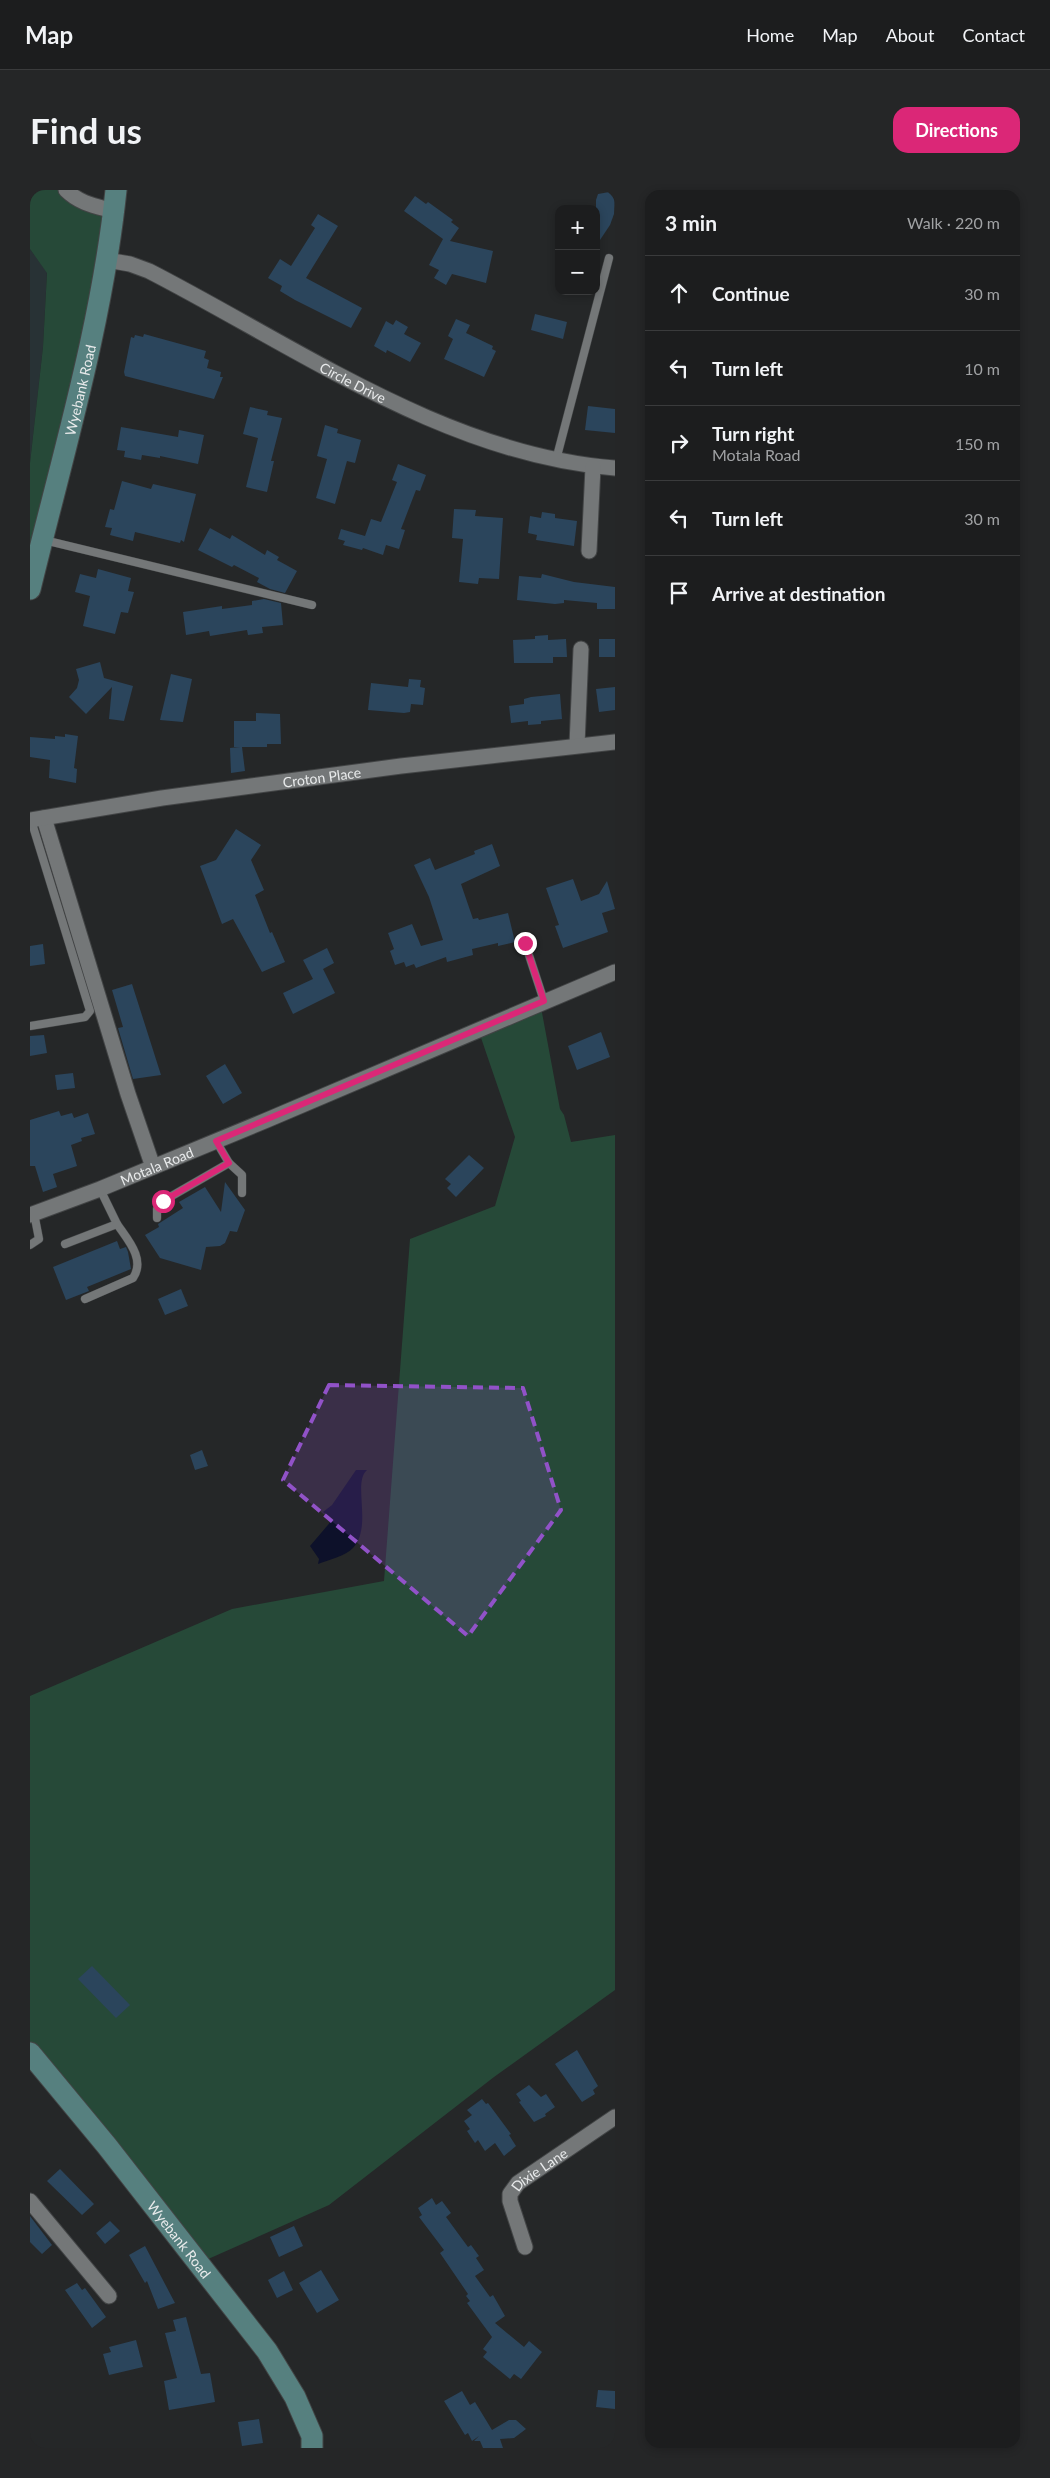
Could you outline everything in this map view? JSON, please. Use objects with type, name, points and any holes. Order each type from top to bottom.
[{"type":"street","points":[[66,190],[81,201],[115,200]]},
{"type":"street","name":"Wyebank Road","points":[[30,588],[80,387],[107,260],[115,200]]},
{"type":"street","name":"Circle Drive","points":[[107,260],[130,264],[149,271],[408,411],[494,442],[556,460],[593,467],[615,468]]},
{"type":"street","points":[[589,551],[593,467]]},
{"type":"street","points":[[577,745],[581,649]]},
{"type":"street","name":"Croton Place","points":[[35,819],[172,796],[401,766],[615,742]]},
{"type":"street","points":[[35,819],[154,1167]]},
{"type":"street","name":"Motala Road","points":[[32,1214],[154,1167],[615,972]]},
{"type":"street","name":"Wyebank Road","points":[[34,2066],[107,2146],[266,2351],[295,2397],[317,2444]]},
{"type":"street","name":"Dixie Lane","points":[[525,2247],[510,2201],[513,2190],[518,2184],[615,2116]]},
{"type":"street","points":[[30,2201],[109,2296]]},
{"type":"lane","points":[[556,460],[610,258]]},
{"type":"lane","points":[[42,539],[312,605]]},
{"type":"lane","points":[[30,1026],[84,1017],[90,1011],[35,819]]},
{"type":"lane","points":[[525,943],[544,1001]]},
{"type":"lane","points":[[216,1141],[229,1163],[242,1176],[242,1193]]},
{"type":"lane","points":[[157,1218],[157,1209],[163,1201],[229,1163]]},
{"type":"lane","points":[[85,1298],[134,1278],[136,1274],[137,1256],[117,1224],[100,1189]]},
{"type":"lane","points":[[30,1244],[39,1239],[32,1214]]},
{"type":"lane","points":[[65,1244],[117,1224]]},
{"type":"highlighted area","points":[[329,1385],[523,1388],[561,1510],[468,1636],[283,1480]]},
{"type":"shaded area","points":[[30,249],[47,272],[43,347],[30,463]]},
{"type":"green space","points":[[30,190],[66,190],[115,212],[30,590],[30,463],[43,347],[47,273],[30,249]]},
{"type":"green space","points":[[540,1002],[560,1109],[564,1115],[571,1142],[615,1135],[615,1990],[494,2077],[329,2205],[197,2264],[30,2052],[30,1696],[232,1609],[384,1581],[410,1239],[495,1206],[515,1137],[478,1029]]},
{"type":"water","points":[[356,1470],[367,1470],[361,1485],[362,1528],[359,1539],[353,1548],[346,1553],[318,1564],[319,1559],[310,1546],[333,1519],[323,1512],[332,1505]]},
{"type":"building","points":[[615,191],[614,214],[610,225],[600,240],[600,205],[596,205],[598,194]]},
{"type":"building","points":[[415,196],[426,204],[428,202],[453,220],[451,222],[459,228],[450,241],[493,251],[486,283],[452,274],[446,285],[434,278],[439,270],[429,265],[443,239],[404,211]]},
{"type":"building","points":[[318,214],[338,226],[306,278],[362,308],[351,328],[280,291],[282,286],[268,278],[280,259],[291,266],[315,228],[311,225]]},
{"type":"building","points":[[535,314],[567,322],[563,339],[531,330]]},
{"type":"building","points":[[456,319],[470,325],[466,333],[493,346],[492,349],[496,351],[484,377],[444,359],[453,339],[448,336]]},
{"type":"building","points":[[396,320],[408,327],[404,334],[421,343],[410,362],[387,350],[386,353],[374,346],[386,321],[393,325]]},
{"type":"building","points":[[144,334],[206,351],[204,358],[209,360],[207,368],[221,372],[220,377],[223,377],[214,399],[125,376],[124,372],[131,337],[134,338],[135,335],[143,337]]},
{"type":"building","points":[[588,406],[615,409],[615,433],[585,430]]},
{"type":"building","points":[[250,407],[268,411],[267,415],[282,418],[271,461],[274,461],[267,492],[246,487],[258,438],[243,434]]},
{"type":"building","points":[[325,425],[338,429],[337,433],[361,440],[355,463],[347,461],[335,504],[316,498],[327,459],[317,456]]},
{"type":"building","points":[[121,427],[178,437],[179,430],[204,435],[198,464],[160,456],[160,458],[142,455],[141,460],[124,457],[125,451],[117,450]]},
{"type":"building","points":[[398,464],[426,475],[420,491],[416,490],[401,529],[405,530],[399,549],[386,545],[383,555],[363,548],[362,550],[343,545],[345,541],[338,539],[341,529],[365,536],[371,519],[381,522],[397,482],[392,480]]},
{"type":"building","points":[[122,481],[151,489],[153,484],[196,494],[184,542],[181,540],[180,543],[135,532],[133,541],[110,535],[112,528],[105,527],[110,509],[114,510]]},
{"type":"building","points":[[454,509],[476,510],[475,516],[503,518],[499,579],[479,578],[478,584],[459,582],[463,539],[452,538]]},
{"type":"building","points":[[542,512],[555,514],[555,518],[577,521],[574,546],[536,540],[537,535],[528,533],[530,516],[541,518]]},
{"type":"building","points":[[210,528],[230,539],[232,535],[265,555],[267,550],[279,557],[277,560],[297,571],[285,593],[270,589],[257,582],[259,578],[198,550]]},
{"type":"building","points":[[98,569],[131,578],[128,591],[134,592],[128,613],[121,612],[115,634],[83,626],[90,596],[75,592],[80,574],[96,578]]},
{"type":"building","points":[[542,574],[574,582],[615,587],[615,609],[597,609],[597,603],[564,600],[564,603],[555,604],[517,600],[519,576],[541,578]]},
{"type":"building","points":[[264,599],[281,603],[283,625],[262,627],[263,633],[248,635],[247,630],[210,636],[209,631],[186,635],[183,612],[222,606],[222,609],[252,605],[252,601]]},
{"type":"building","points":[[548,635],[548,640],[566,639],[567,657],[553,657],[553,663],[514,663],[513,640],[535,639],[535,636]]},
{"type":"building","points":[[599,639],[615,639],[615,657],[599,657]]},
{"type":"building","points":[[100,662],[104,678],[133,686],[124,721],[109,719],[112,687],[86,714],[69,697],[77,688],[79,680],[76,669]]},
{"type":"building","points":[[171,674],[192,679],[183,722],[160,720]]},
{"type":"building","points":[[409,679],[421,680],[420,687],[425,688],[423,705],[411,704],[410,712],[404,713],[368,710],[371,683],[408,687]]},
{"type":"building","points":[[615,687],[615,710],[599,712],[596,689]]},
{"type":"building","points":[[560,694],[562,719],[541,721],[541,724],[528,725],[528,721],[511,723],[509,706],[524,704],[524,699],[531,697]]},
{"type":"building","points":[[256,713],[280,714],[281,744],[267,744],[267,747],[242,747],[245,771],[231,773],[230,748],[240,747],[234,747],[234,721],[256,721]]},
{"type":"building","points":[[65,734],[78,736],[74,768],[77,769],[76,783],[49,778],[50,760],[30,757],[30,737],[55,739],[55,736],[65,737]]},
{"type":"building","points":[[236,829],[261,845],[251,860],[264,890],[255,895],[270,933],[272,932],[285,962],[262,972],[233,919],[222,924],[200,866],[216,860]]},
{"type":"building","points":[[492,844],[500,866],[461,884],[473,919],[478,918],[479,920],[508,913],[515,942],[498,946],[498,943],[472,949],[473,955],[447,962],[446,957],[416,968],[414,964],[406,967],[404,962],[395,965],[390,951],[394,949],[388,933],[412,924],[421,946],[443,940],[429,897],[414,865],[430,858],[435,870],[475,854],[474,851]]},
{"type":"building","points":[[573,879],[581,901],[599,894],[607,881],[615,909],[602,913],[608,932],[563,948],[555,926],[559,925],[546,888]]},
{"type":"building","points":[[43,944],[45,964],[30,966],[30,946]]},
{"type":"building","points":[[327,948],[334,963],[323,969],[335,993],[293,1014],[283,993],[313,979],[303,960]]},
{"type":"building","points":[[132,984],[161,1075],[133,1079],[118,1028],[123,1027],[112,990]]},
{"type":"building","points":[[601,1032],[610,1057],[577,1070],[568,1046]]},
{"type":"building","points":[[44,1035],[47,1053],[30,1056],[30,1036]]},
{"type":"building","points":[[225,1064],[242,1093],[223,1104],[206,1076]]},
{"type":"building","points":[[73,1073],[75,1088],[57,1090],[55,1075]]},
{"type":"building","points":[[59,1111],[61,1116],[72,1113],[74,1118],[88,1113],[95,1134],[81,1138],[82,1141],[71,1145],[77,1166],[53,1174],[57,1187],[43,1192],[35,1166],[30,1166],[30,1120]]},
{"type":"building","points":[[469,1155],[484,1168],[456,1197],[447,1188],[451,1184],[445,1179]]},
{"type":"building","points":[[225,1182],[245,1210],[237,1232],[230,1231],[225,1243],[220,1246],[206,1247],[201,1270],[160,1258],[145,1235],[159,1227],[158,1224],[183,1208],[179,1202],[205,1187],[221,1212]]},
{"type":"building","points":[[117,1241],[120,1249],[126,1247],[131,1269],[87,1287],[89,1291],[66,1300],[53,1267]]},
{"type":"building","points":[[181,1289],[188,1306],[165,1315],[158,1299]]},
{"type":"building","points":[[202,1450],[208,1466],[195,1470],[190,1455]]},
{"type":"building","points":[[92,1966],[130,2005],[116,2018],[78,1979]]},
{"type":"building","points":[[577,2050],[598,2086],[593,2090],[595,2094],[582,2102],[555,2064]]},
{"type":"building","points":[[529,2085],[541,2097],[546,2094],[555,2107],[545,2114],[546,2116],[534,2122],[519,2102],[521,2101],[516,2094]]},
{"type":"building","points":[[482,2099],[486,2104],[488,2103],[511,2134],[509,2135],[516,2146],[504,2156],[495,2143],[485,2151],[478,2140],[475,2143],[467,2131],[470,2129],[464,2121],[472,2115],[467,2110]]},
{"type":"building","points":[[60,2169],[94,2204],[82,2215],[47,2181]]},
{"type":"building","points":[[432,2198],[436,2205],[442,2201],[451,2213],[446,2217],[468,2247],[471,2245],[479,2256],[476,2258],[484,2270],[475,2276],[490,2297],[493,2295],[505,2316],[495,2323],[524,2347],[529,2341],[542,2352],[521,2379],[514,2374],[510,2379],[483,2357],[487,2352],[483,2349],[492,2337],[467,2303],[470,2301],[466,2296],[468,2294],[440,2253],[444,2250],[419,2217],[422,2215],[418,2208]]},
{"type":"building","points":[[30,2216],[52,2245],[42,2254],[30,2242]]},
{"type":"building","points":[[110,2221],[120,2231],[105,2244],[96,2233]]},
{"type":"building","points":[[294,2226],[303,2246],[279,2257],[270,2237]]},
{"type":"building","points":[[145,2246],[175,2303],[158,2309],[147,2281],[145,2283],[129,2255]]},
{"type":"building","points":[[321,2270],[339,2300],[317,2313],[299,2283]]},
{"type":"building","points":[[284,2271],[293,2290],[277,2298],[268,2280]]},
{"type":"building","points":[[77,2283],[82,2290],[85,2288],[106,2317],[92,2328],[65,2290]]},
{"type":"building","points":[[186,2317],[201,2374],[210,2373],[215,2402],[169,2410],[164,2381],[177,2378],[165,2333],[176,2331],[173,2320]]},
{"type":"building","points":[[136,2340],[143,2367],[109,2375],[103,2354],[111,2352],[109,2347]]},
{"type":"building","points":[[598,2390],[615,2391],[615,2409],[596,2407]]},
{"type":"building","points":[[462,2391],[470,2405],[475,2402],[492,2430],[509,2420],[516,2420],[526,2429],[514,2438],[500,2439],[503,2448],[483,2448],[480,2441],[474,2441],[479,2436],[472,2441],[468,2433],[465,2435],[444,2401]]},
{"type":"building","points":[[259,2419],[263,2443],[242,2446],[238,2422]]},
{"type":"route","points":[[163,1201],[229,1163],[216,1141],[544,1001],[525,943]]}]
